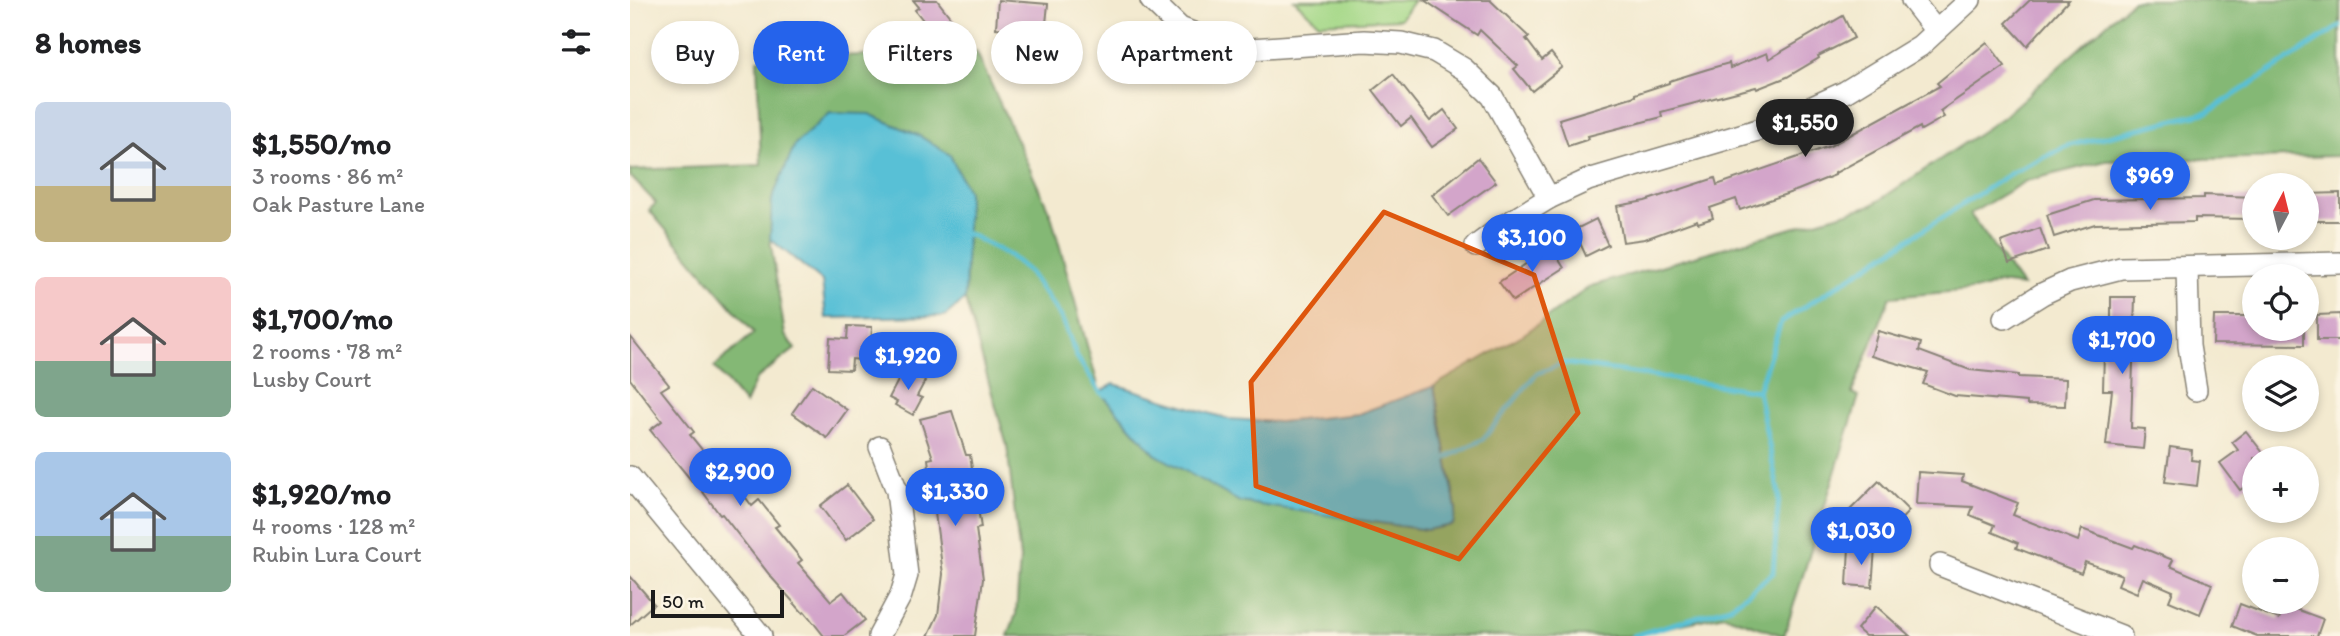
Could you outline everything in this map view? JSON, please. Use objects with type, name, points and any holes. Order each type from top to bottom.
[{"type":"street","points":[[1151,0],[1180,28],[1236,50],[1364,41],[1401,43],[1434,51],[1464,69],[1492,96],[1549,198]]},
{"type":"street","points":[[1912,0],[1936,30]]},
{"type":"street","points":[[1476,246],[1549,198],[1588,180],[1771,126],[1866,79],[1920,46],[1970,0]]},
{"type":"street","points":[[2004,318],[2042,294],[2070,281],[2121,268],[2340,264]]},
{"type":"street","points":[[2187,268],[2189,346],[2196,390]]},
{"type":"street","points":[[879,636],[901,595],[907,575],[897,491],[880,447]]},
{"type":"street","points":[[630,477],[761,636]]},
{"type":"street","points":[[1940,565],[2117,635]]},
{"type":"highlighted area","points":[[1384,212],[1534,275],[1578,413],[1459,559],[1256,486],[1251,382]]},
{"type":"green space","points":[[1294,0],[1414,0],[1400,19],[1319,23]]},
{"type":"green space","points":[[2133,0],[2340,0],[2340,156],[2106,161],[2026,181],[1970,214],[2022,286],[1998,283],[1983,289],[1890,297],[1852,393],[1859,396],[1784,636],[1724,615],[1627,636],[1008,636],[1016,614],[1020,559],[1007,446],[965,299],[968,192],[770,239],[785,335],[795,349],[756,379],[745,404],[714,367],[754,333],[649,210],[656,203],[630,176],[630,170],[761,165],[758,84],[849,84],[849,56],[863,55],[863,84],[977,84],[977,53],[1051,215],[1100,392],[1155,454],[1456,509],[1434,386],[1524,334],[1591,286],[1872,205],[2003,117]]},
{"type":"water","points":[[830,113],[869,114],[918,135],[950,155],[968,192],[965,299],[945,316],[826,318],[822,281],[770,239],[772,199],[795,144]]},
{"type":"water","points":[[1114,384],[1228,419],[1279,422],[1358,414],[1434,386],[1456,509],[1453,525],[1426,530],[1240,502],[1155,454],[1100,392]]},
{"type":"building","points":[[913,0],[937,0],[953,21],[924,21],[915,10],[919,7]]},
{"type":"building","points":[[998,0],[1048,4],[1046,21],[996,21]]},
{"type":"building","points":[[1424,0],[1490,0],[1529,37],[1526,39],[1542,60],[1551,53],[1562,67],[1532,91],[1514,69],[1518,66],[1480,30],[1477,35]]},
{"type":"building","points":[[2030,0],[2069,0],[2027,46],[2006,23]]},
{"type":"building","points":[[1843,16],[1854,38],[1818,56],[1819,58],[1787,77],[1757,89],[1756,87],[1661,112],[1662,117],[1588,136],[1589,139],[1568,146],[1559,119],[1729,63],[1730,68],[1767,53],[1769,59]]},
{"type":"building","points":[[1987,42],[2005,66],[1940,111],[1944,117],[1921,130],[1920,127],[1835,175],[1798,190],[1740,210],[1736,199],[1710,208],[1713,218],[1698,223],[1697,220],[1645,239],[1623,242],[1617,206],[1645,201],[1715,178],[1717,185],[1830,146],[1940,86],[1937,83]]},
{"type":"building","points":[[1393,74],[1430,121],[1444,110],[1458,129],[1432,147],[1411,118],[1401,126],[1373,90]]},
{"type":"building","points":[[1478,158],[1496,182],[1448,216],[1432,195]]},
{"type":"building","points":[[2340,193],[2340,221],[2319,221],[2319,194]]},
{"type":"building","points":[[2204,195],[2242,197],[2242,219],[2195,218],[2195,222],[2095,224],[2054,237],[2047,215],[2094,200],[2204,198]]},
{"type":"building","points":[[1596,219],[1608,245],[1586,256],[1574,230]]},
{"type":"building","points":[[2040,228],[2048,250],[2009,263],[2001,242]]},
{"type":"building","points":[[1551,247],[1564,268],[1513,301],[1499,282]]},
{"type":"building","points":[[2111,297],[2135,297],[2131,428],[2145,429],[2143,449],[2106,445],[2112,390],[2103,390],[2104,352],[2111,352]]},
{"type":"building","points":[[2340,314],[2340,340],[2319,340],[2319,315]]},
{"type":"building","points":[[2214,316],[2242,316],[2242,341],[2304,341],[2304,345],[2213,344]]},
{"type":"building","points":[[848,326],[872,327],[870,361],[852,359],[851,370],[828,369],[830,338],[847,339]]},
{"type":"building","points":[[1878,331],[1921,343],[1919,351],[1970,370],[2018,377],[2066,379],[2065,406],[2027,405],[2027,402],[1955,396],[1923,384],[1928,372],[1871,356]]},
{"type":"building","points":[[630,336],[669,385],[661,390],[694,432],[690,435],[725,478],[729,475],[752,506],[759,500],[779,525],[775,527],[802,560],[798,563],[831,601],[843,592],[865,620],[844,636],[824,636],[772,578],[697,484],[695,485],[650,430],[662,421],[630,379]]},
{"type":"building","points":[[904,369],[925,381],[917,396],[922,398],[913,415],[895,405],[897,402],[889,398]]},
{"type":"building","points":[[812,385],[847,410],[827,438],[792,413]]},
{"type":"building","points":[[952,411],[966,455],[970,455],[981,528],[976,529],[983,579],[975,636],[928,636],[938,615],[943,574],[928,459],[933,458],[920,419]]},
{"type":"building","points":[[2247,432],[2258,446],[2242,446],[2240,490],[2220,463],[2238,450],[2232,442]]},
{"type":"building","points":[[2170,447],[2192,450],[2191,460],[2200,461],[2197,486],[2165,482]]},
{"type":"building","points":[[1918,472],[1963,475],[1962,481],[2018,503],[2013,515],[2078,541],[2082,529],[2173,560],[2170,566],[2212,584],[2200,614],[2169,601],[2173,591],[2143,578],[2137,593],[2118,585],[2122,575],[2085,562],[2081,573],[2016,548],[2018,543],[1992,532],[1995,525],[1970,515],[1973,507],[1916,504]]},
{"type":"building","points":[[1879,481],[1909,511],[1893,528],[1891,525],[1878,538],[1850,510]]},
{"type":"building","points":[[847,485],[873,519],[846,540],[820,506]]},
{"type":"building","points":[[1849,547],[1875,549],[1872,587],[1847,585]]},
{"type":"building","points":[[630,576],[654,604],[630,625]]},
{"type":"building","points":[[2240,604],[2242,614],[2266,614],[2279,619],[2281,614],[2309,614],[2323,619],[2317,636],[2257,636],[2232,626]]},
{"type":"building","points":[[1876,606],[1910,636],[1865,636],[1857,629]]},
{"type":"waterway","points":[[1633,636],[1730,607],[1773,573],[1779,495],[1758,391],[1781,322],[2011,173],[2067,146],[2208,112],[2340,26]]},
{"type":"waterway","points":[[962,233],[1010,256],[1030,273],[1061,317],[1077,357],[1100,392],[1105,395]]},
{"type":"waterway","points":[[1442,462],[1483,439],[1536,374],[1564,363],[1758,391]]}]
